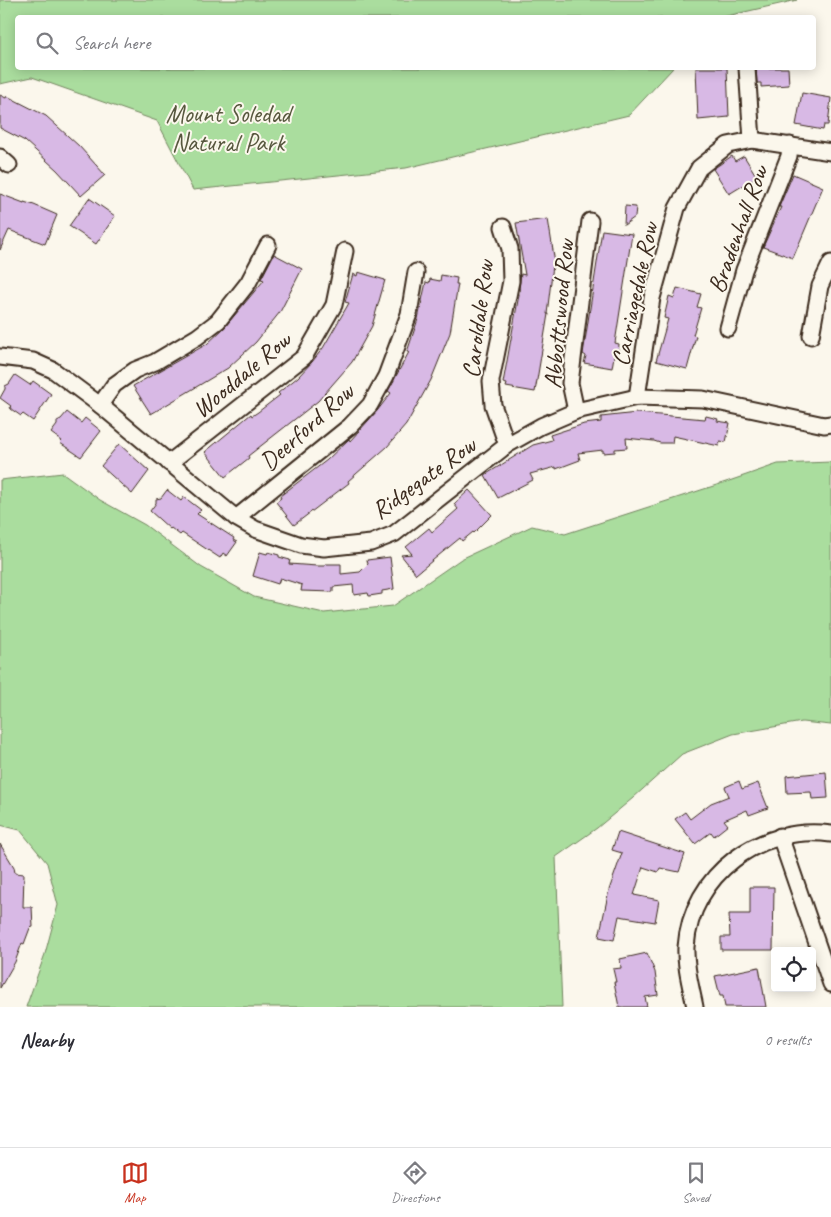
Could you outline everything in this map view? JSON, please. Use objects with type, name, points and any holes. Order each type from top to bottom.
[{"type":"street","points":[[747,70],[752,140]]},
{"type":"street","name":"Carriagedale Row","points":[[637,397],[652,298],[677,208],[699,168],[728,145],[752,140],[831,152]]},
{"type":"street","name":"Bradenhall Row","points":[[728,328],[744,270],[789,156],[790,145]]},
{"type":"street","name":"Abbottswood Row","points":[[576,411],[570,384],[590,221]]},
{"type":"street","name":"Caroldale Row","points":[[503,227],[510,249],[511,281],[491,381],[493,405],[507,444]]},
{"type":"street","points":[[100,405],[114,385],[135,370],[156,362],[196,338],[218,321],[248,283],[268,245]]},
{"type":"street","name":"Wooddale Row","points":[[169,464],[304,357],[334,305],[346,251]]},
{"type":"street","points":[[811,336],[820,286],[831,263]]},
{"type":"street","name":"Deerford Row","points":[[236,518],[350,426],[370,405],[386,376],[409,314],[416,272]]},
{"type":"street","name":"Ridgegate Row","points":[[0,357],[33,362],[53,370],[100,405],[236,518],[255,529],[301,545],[324,548],[371,543],[394,534],[507,444],[541,426],[576,411],[637,397],[703,399],[824,425],[831,424]]},
{"type":"street","points":[[694,1007],[686,962],[688,931],[699,902],[716,876],[738,855],[751,847],[780,836],[813,833],[831,834]]},
{"type":"street","points":[[780,836],[831,984]]},
{"type":"green space","name":"Mount Soledad Natural Park","points":[[0,0],[797,0],[731,15],[15,15],[15,70],[671,70],[629,115],[406,168],[193,190],[157,121],[32,77],[0,84]]},
{"type":"green space","points":[[831,462],[831,725],[802,722],[733,734],[682,754],[597,828],[556,857],[562,1007],[26,1007],[45,954],[58,905],[47,863],[20,830],[0,825],[0,480],[63,473],[100,500],[145,525],[201,567],[254,597],[324,613],[393,606],[461,559],[532,526],[565,534],[778,464]]},
{"type":"building","points":[[696,70],[727,70],[729,117],[698,120]]},
{"type":"building","points":[[756,70],[788,70],[789,85],[761,87],[761,83],[757,83]]},
{"type":"building","points":[[802,93],[831,98],[828,125],[824,125],[823,130],[796,125]]},
{"type":"building","points":[[0,95],[6,98],[7,96],[46,116],[79,146],[105,175],[81,196],[57,170],[25,141],[0,128]]},
{"type":"building","points":[[732,156],[735,161],[744,156],[757,177],[729,194],[713,169]]},
{"type":"building","points":[[793,174],[823,187],[793,258],[763,247]]},
{"type":"building","points":[[0,194],[57,215],[45,244],[9,230],[0,250]]},
{"type":"building","points":[[89,198],[115,216],[96,244],[69,226]]},
{"type":"building","points":[[625,206],[636,207],[635,217],[624,225]]},
{"type":"building","points":[[548,219],[554,257],[548,314],[535,392],[506,387],[507,384],[503,383],[521,274],[525,275],[516,223]]},
{"type":"building","points":[[602,230],[632,234],[615,343],[619,344],[618,357],[614,356],[612,368],[584,363],[586,356],[583,354]]},
{"type":"building","points":[[274,254],[302,269],[280,312],[256,342],[228,368],[151,414],[133,386],[207,344],[224,328],[264,280],[261,279]]},
{"type":"building","points":[[358,272],[385,280],[372,326],[352,362],[318,401],[248,456],[249,458],[225,477],[205,452],[251,414],[252,416],[280,395],[278,393],[298,377],[312,362],[323,348],[349,303],[345,302],[353,274],[357,276]]},
{"type":"building","points":[[441,275],[457,278],[456,284],[458,284],[450,333],[431,380],[406,425],[387,447],[348,481],[349,483],[294,525],[276,502],[281,498],[280,496],[327,460],[349,439],[350,441],[391,393],[388,391],[409,352],[407,352],[418,319],[426,282],[429,283],[430,279],[440,281]]},
{"type":"building","points":[[677,288],[701,294],[697,307],[701,308],[693,335],[696,336],[687,369],[656,361],[668,319],[664,318],[669,296],[674,298]]},
{"type":"building","points":[[15,375],[30,385],[33,381],[51,394],[33,421],[23,414],[21,416],[0,398],[5,386],[9,384]]},
{"type":"building","points":[[67,412],[81,423],[85,418],[101,431],[81,457],[60,443],[62,441],[51,433],[57,425],[57,421]]},
{"type":"building","points":[[637,413],[705,419],[706,416],[718,419],[717,421],[730,423],[726,442],[720,441],[719,446],[673,436],[672,443],[626,438],[627,448],[615,449],[615,452],[603,453],[603,450],[578,453],[580,460],[556,469],[556,467],[530,474],[533,480],[498,498],[485,475],[533,445],[552,440],[550,435],[584,424],[601,422],[601,417]]},
{"type":"building","points":[[119,444],[149,471],[132,494],[101,466]]},
{"type":"building","points":[[167,490],[181,501],[184,497],[201,510],[197,514],[234,538],[233,540],[237,542],[227,556],[223,553],[220,558],[182,533],[180,535],[170,529],[150,511],[156,503],[156,499],[161,498]]},
{"type":"building","points":[[469,490],[492,515],[474,533],[462,541],[460,538],[416,574],[401,555],[412,554],[406,547],[429,528],[432,532],[458,509],[454,504]]},
{"type":"building","points":[[260,552],[279,555],[279,557],[290,560],[289,564],[325,566],[325,564],[341,564],[341,574],[360,572],[368,564],[367,560],[390,557],[394,589],[382,591],[382,594],[369,596],[368,593],[354,595],[353,585],[333,587],[333,592],[301,591],[302,585],[280,578],[278,584],[253,576]]},
{"type":"building","points":[[826,772],[828,798],[812,799],[811,792],[787,793],[786,776]]},
{"type":"building","points":[[739,781],[742,789],[758,783],[768,808],[749,815],[747,810],[724,820],[728,825],[714,836],[711,832],[695,844],[675,819],[685,812],[690,819],[711,803],[729,796],[725,787]]},
{"type":"building","points":[[618,832],[685,854],[679,872],[660,868],[658,872],[643,867],[634,895],[659,900],[655,922],[619,916],[614,940],[599,937],[609,890],[622,853],[612,850]]},
{"type":"building","points":[[0,844],[14,867],[15,873],[24,874],[23,907],[32,907],[33,927],[30,928],[15,962],[0,988]]},
{"type":"building","points":[[750,887],[774,887],[773,947],[771,947],[771,950],[721,950],[721,937],[730,937],[729,914],[750,914]]},
{"type":"building","points":[[647,953],[655,972],[658,995],[645,997],[647,1007],[619,1007],[613,969],[621,968],[620,959]]},
{"type":"building","points":[[759,967],[766,1007],[725,1007],[715,976]]}]
